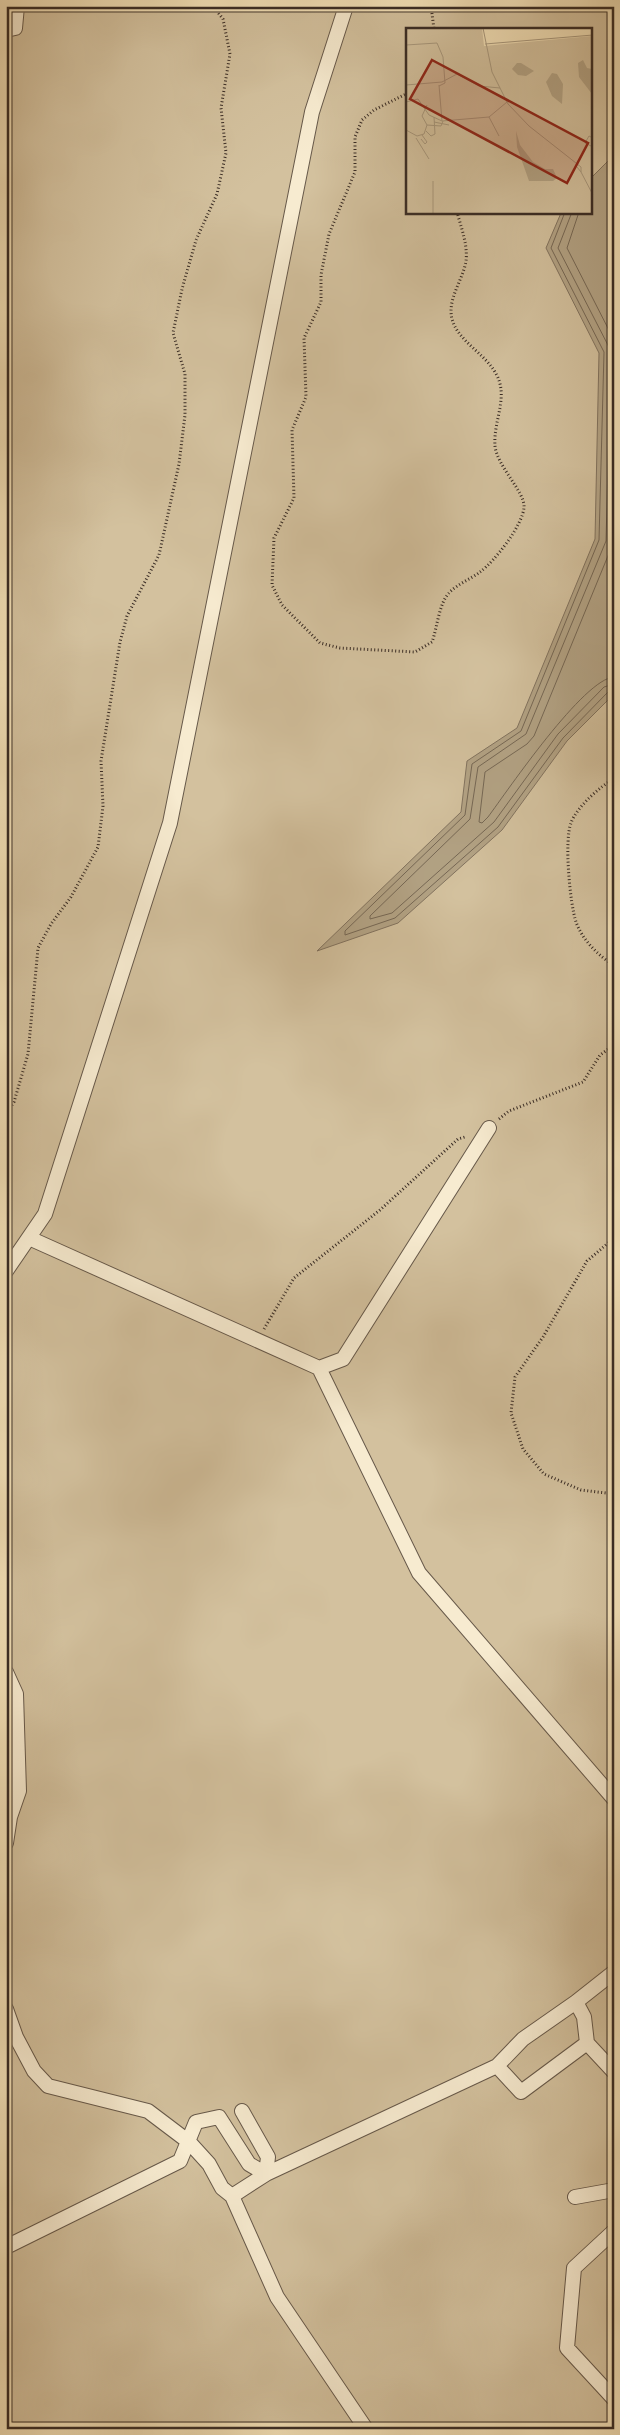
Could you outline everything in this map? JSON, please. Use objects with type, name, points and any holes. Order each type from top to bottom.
[{"type":"street","points":[[6,30],[15,28],[17,6]]},
{"type":"street","points":[[6,1271],[45,1214],[170,823],[312,112],[346,6]]},
{"type":"street","points":[[319,1368],[343,1360],[489,1128]]},
{"type":"street","points":[[28,1238],[319,1368],[419,1573],[614,1799]]},
{"type":"street","points":[[6,1672],[16,1694],[19,1791],[10,1817],[6,1843]]},
{"type":"street","points":[[232,2196],[266,2174],[497,2066],[523,2039],[576,2002],[614,1972]]},
{"type":"street","points":[[576,2002],[584,2017],[587,2043],[614,2072]]},
{"type":"street","points":[[6,2009],[20,2045],[34,2071],[48,2086],[148,2111],[189,2142],[209,2164],[222,2188],[232,2196],[277,2297],[366,2429]]},
{"type":"street","points":[[497,2066],[521,2092],[587,2043]]},
{"type":"street","points":[[242,2111],[268,2157],[266,2174]]},
{"type":"street","points":[[6,2246],[180,2161],[196,2122],[218,2117],[249,2164],[266,2174]]},
{"type":"street","points":[[575,2197],[614,2190]]},
{"type":"street","points":[[614,2231],[574,2268],[567,2348],[614,2399]]},
{"type":"path","points":[[6,1114],[14,1102],[28,1054],[38,948],[51,924],[71,897],[98,847],[103,806],[101,762],[120,642],[127,616],[159,555],[179,464],[185,415],[184,374],[173,334],[192,256],[217,194],[226,153],[221,108],[230,54],[223,19],[213,6]]},
{"type":"path","points":[[431,6],[434,28]]},
{"type":"path","points":[[406,95],[374,110],[362,120],[355,137],[355,172],[329,234],[324,254],[321,302],[304,338],[306,397],[292,430],[294,498],[274,538],[272,585],[282,605],[320,643],[340,648],[415,652],[432,642],[438,626],[440,611],[448,593],[482,571],[512,538],[524,507],[521,496],[504,470],[495,446],[503,393],[495,371],[464,338],[452,320],[452,303],[466,260],[464,237],[458,214]]},
{"type":"path","points":[[614,780],[589,798],[571,822],[566,857],[576,922],[589,944],[614,965]]},
{"type":"path","points":[[257,1340],[294,1278],[380,1210],[458,1139],[489,1128],[508,1111],[583,1082],[600,1054],[614,1045]]},
{"type":"path","points":[[614,1238],[587,1261],[544,1337],[515,1377],[511,1413],[524,1449],[544,1474],[581,1490],[614,1494]]},
{"type":"shaded area","points":[[6,6],[614,6],[614,2429],[6,2429]]},
{"type":"water","points":[[614,155],[614,694],[567,741],[502,830],[398,923],[317,951],[461,812],[467,761],[517,728],[595,539],[599,353],[546,248],[561,214],[592,214],[592,177]]}]
